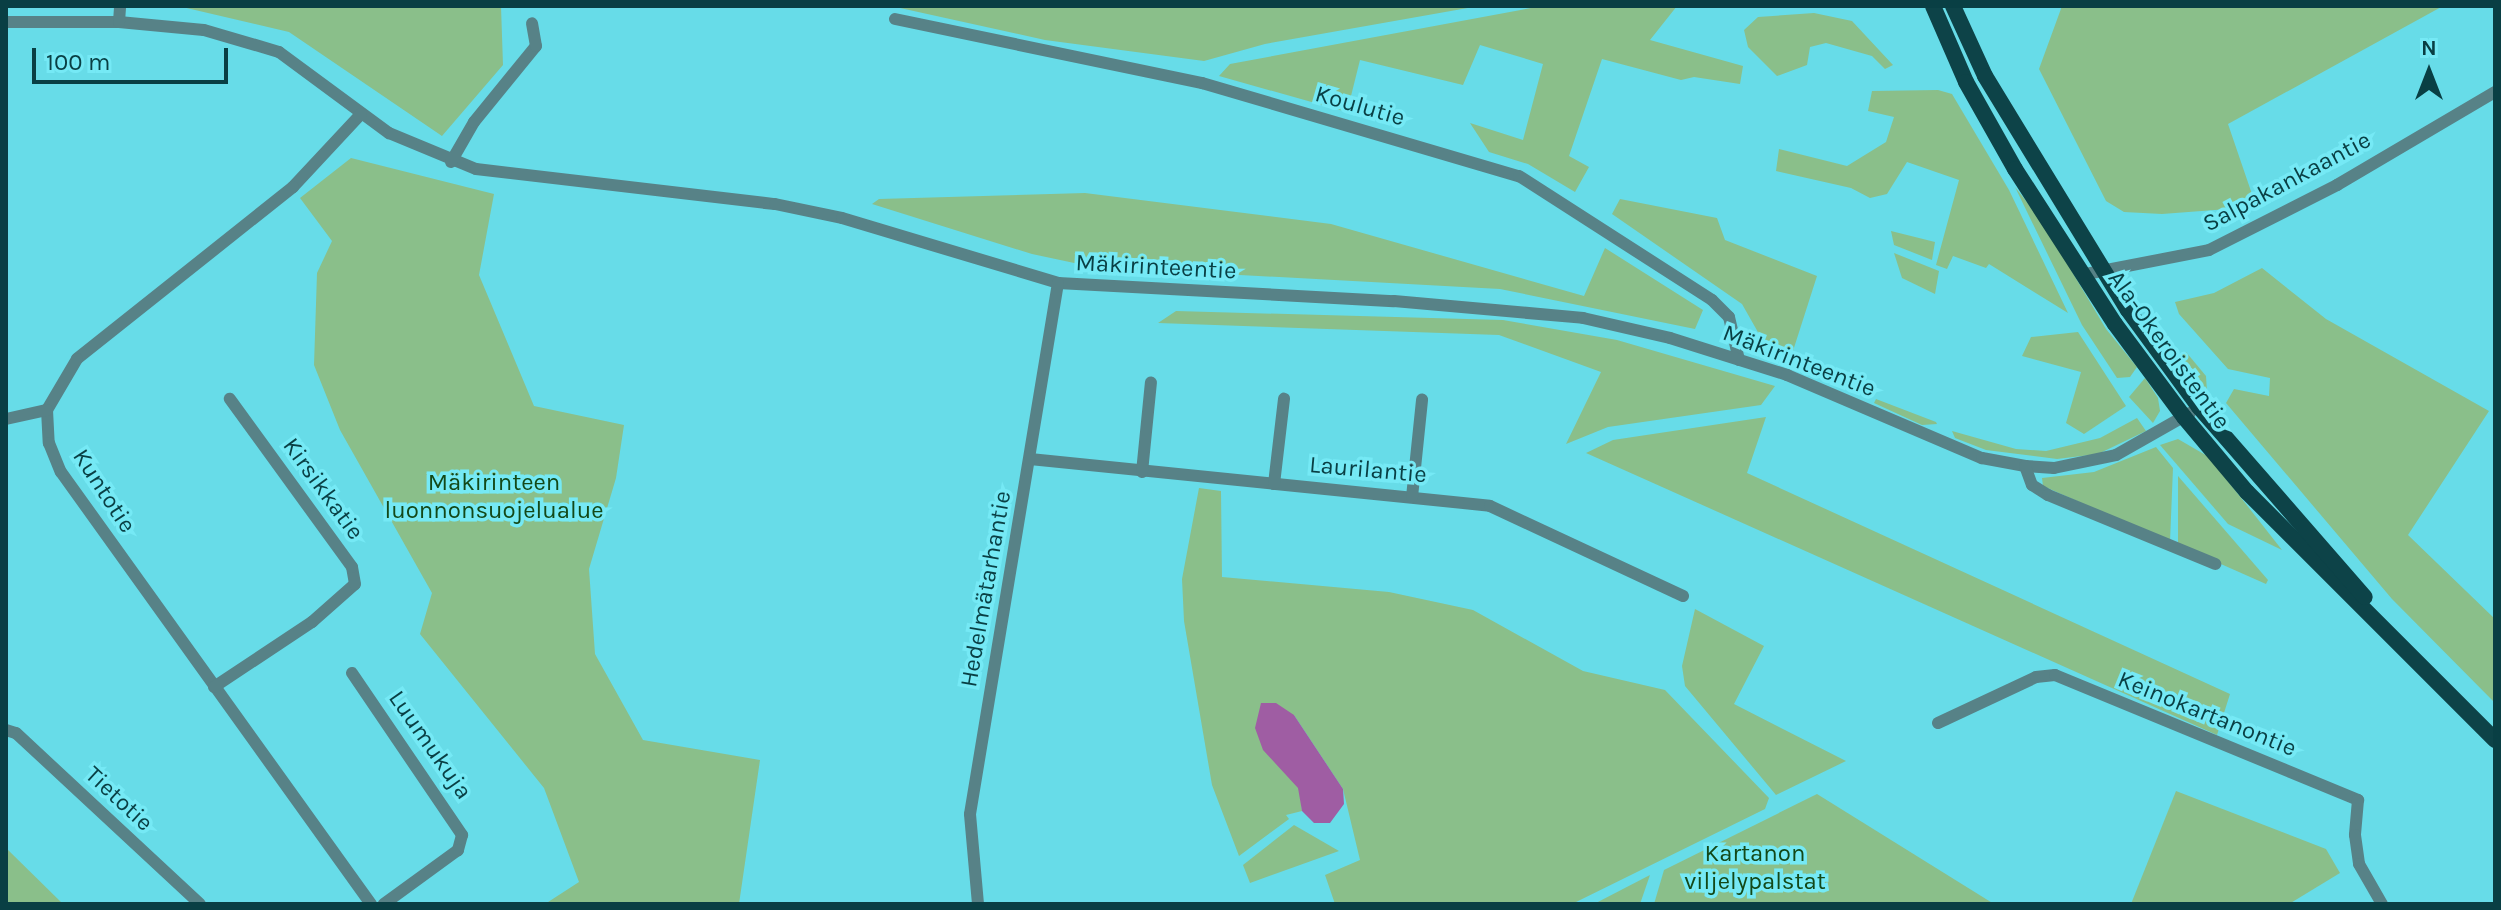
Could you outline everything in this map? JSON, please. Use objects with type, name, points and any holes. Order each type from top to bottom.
[{"type":"main road","name":"Ala-Okeroistentie","points":[[1933,6],[1992,131],[2184,417],[2247,492],[2495,740]]},
{"type":"main road","name":"Ala-Okeroistentie","points":[[1953,6],[1985,76],[2103,269],[2199,407],[2431,675]]},
{"type":"street","points":[[119,22],[120,6]]},
{"type":"street","name":"Koulutie","points":[[895,19],[1202,83],[1519,176],[1712,300],[1729,317],[1739,360]]},
{"type":"street","name":"Mäkirinteentie","points":[[6,22],[119,22],[204,30],[279,52],[361,114],[451,162],[476,169],[788,206],[1058,283],[1583,318],[1739,360],[1816,386],[1982,458],[2025,466],[2054,468],[2116,455],[2199,407]]},
{"type":"street","points":[[451,162],[474,122],[536,46],[532,23]]},
{"type":"street","name":"Salpakankaantie","points":[[2086,274],[2159,262],[2221,244],[2337,185],[2495,92]]},
{"type":"street","points":[[6,419],[47,410],[77,359],[293,187],[361,114]]},
{"type":"street","name":"Hedelmätarhantie","points":[[978,904],[970,814],[1058,283]]},
{"type":"street","points":[[1142,472],[1151,382]]},
{"type":"street","name":"Kirsikkatie","points":[[214,687],[312,622],[355,584],[352,567],[230,399]]},
{"type":"street","points":[[1274,484],[1284,399]]},
{"type":"street","points":[[1412,497],[1422,400]]},
{"type":"street","name":"Kuntotie","points":[[47,410],[49,443],[61,472],[371,904]]},
{"type":"street","name":"Laurilantie","points":[[1030,459],[1412,497],[1505,510],[1683,596]]},
{"type":"street","points":[[2025,466],[2032,485],[2048,495],[2215,564]]},
{"type":"street","name":"Luumukuja","points":[[352,673],[462,835],[458,850],[384,904]]},
{"type":"street","name":"Keinokartanontie","points":[[1938,723],[2036,677],[2069,681],[2358,800],[2355,835],[2359,864],[2382,904]]},
{"type":"street","name":"Tietotie","points":[[6,730],[16,733],[200,904]]},
{"type":"green space","points":[[178,6],[501,6],[503,65],[442,136],[289,32]]},
{"type":"green space","points":[[891,6],[1479,6],[1265,44],[1204,61],[1045,40]]},
{"type":"green space","points":[[1542,6],[1677,6],[1650,40],[1743,66],[1740,84],[1694,77],[1681,80],[1602,59],[1569,156],[1589,167],[1575,192],[1528,164],[1489,152],[1470,123],[1523,140],[1543,64],[1480,45],[1463,85],[1360,60],[1347,112],[1219,76],[1230,64]]},
{"type":"green space","points":[[2062,6],[2443,6],[2228,124],[2254,200],[2228,209],[2162,214],[2124,212],[2106,201],[2039,69]]},
{"type":"green space","points":[[1814,13],[1852,21],[1893,65],[1885,69],[1872,56],[1826,43],[1810,47],[1807,65],[1777,76],[1748,47],[1744,30],[1758,17]]},
{"type":"green space","points":[[1938,90],[1952,94],[2009,190],[2068,313],[1989,264],[1986,268],[1953,256],[1947,269],[1936,265],[1959,180],[1907,162],[1887,194],[1870,198],[1851,188],[1776,171],[1779,149],[1847,166],[1886,142],[1894,117],[1868,111],[1872,91]]},
{"type":"green space","name":"Mäkirinteen luonnonsuojelualue","points":[[351,158],[494,194],[479,275],[534,406],[624,425],[616,478],[589,569],[595,654],[643,740],[760,760],[739,904],[545,904],[579,882],[544,788],[420,634],[432,593],[340,430],[314,365],[317,273],[332,241],[300,198]]},
{"type":"green space","points":[[2015,187],[2042,221],[2106,329],[2137,367],[2130,377],[2117,378],[2082,325]]},
{"type":"green space","points":[[1085,193],[1331,224],[1584,296],[1605,248],[1703,310],[1695,329],[1500,289],[1093,267],[1032,254],[872,204],[879,199]]},
{"type":"green space","points":[[1620,199],[1717,218],[1725,240],[1817,276],[1792,354],[1763,341],[1742,304],[1612,214]]},
{"type":"green space","points":[[1891,231],[1935,242],[1932,260],[1894,245]]},
{"type":"green space","points":[[1894,253],[1939,271],[1935,294],[1902,278]]},
{"type":"green space","points":[[2262,268],[2326,319],[2489,411],[2408,535],[2495,619],[2495,703],[2392,599],[2226,403],[2234,389],[2269,396],[2270,378],[2228,369],[2179,314],[2175,302],[2214,293]]},
{"type":"green space","points":[[1176,311],[1503,320],[1617,340],[1775,386],[1761,405],[1608,427],[1566,444],[1601,372],[1499,335],[1158,323]]},
{"type":"green space","points":[[2078,332],[2126,406],[2084,434],[2066,423],[2081,372],[2022,356],[2031,337]]},
{"type":"green space","points":[[2186,352],[2206,376],[2207,392],[2174,359]]},
{"type":"green space","points":[[2145,378],[2158,398],[2160,411],[2153,423],[2129,397]]},
{"type":"green space","points":[[1876,399],[1937,424],[1922,425],[1874,403]]},
{"type":"green space","points":[[1766,417],[1747,473],[2230,694],[2217,735],[1586,453],[1613,440]]},
{"type":"green space","points":[[2137,418],[2146,431],[2098,454],[2057,459],[1986,450],[1955,438],[1952,431],[2016,449],[2046,451],[2100,438]]},
{"type":"green space","points":[[2178,439],[2209,457],[2282,550],[2228,524],[2160,445]]},
{"type":"green space","points":[[2156,447],[2173,468],[2170,542],[2043,486],[2042,478],[2094,472]]},
{"type":"green space","points":[[2178,476],[2268,580],[2266,584],[2178,545]]},
{"type":"green space","points":[[1199,488],[1221,491],[1222,577],[1389,592],[1473,610],[1583,671],[1665,690],[1769,798],[1765,809],[1572,904],[1335,904],[1325,875],[1360,860],[1343,789],[1294,715],[1302,811],[1286,815],[1289,819],[1239,856],[1212,785],[1184,621],[1182,579]]},
{"type":"green space","points":[[1695,609],[1764,646],[1734,704],[1846,761],[1776,795],[1685,686],[1682,666]]},
{"type":"green space","points":[[2176,791],[2326,849],[2340,873],[2289,904],[2131,904]]},
{"type":"green space","name":"Kartanon viljelypalstat","points":[[1817,794],[1994,904],[1654,904],[1664,870]]},
{"type":"green space","points":[[1294,825],[1339,851],[1250,883],[1243,865]]},
{"type":"green space","points":[[6,848],[63,904],[6,904]]},
{"type":"green space","points":[[1650,875],[1640,904],[1594,904]]},
{"type":"shaded area","points":[[1261,703],[1276,703],[1294,715],[1343,789],[1344,804],[1330,823],[1314,823],[1302,811],[1298,788],[1263,750],[1255,728]]}]
